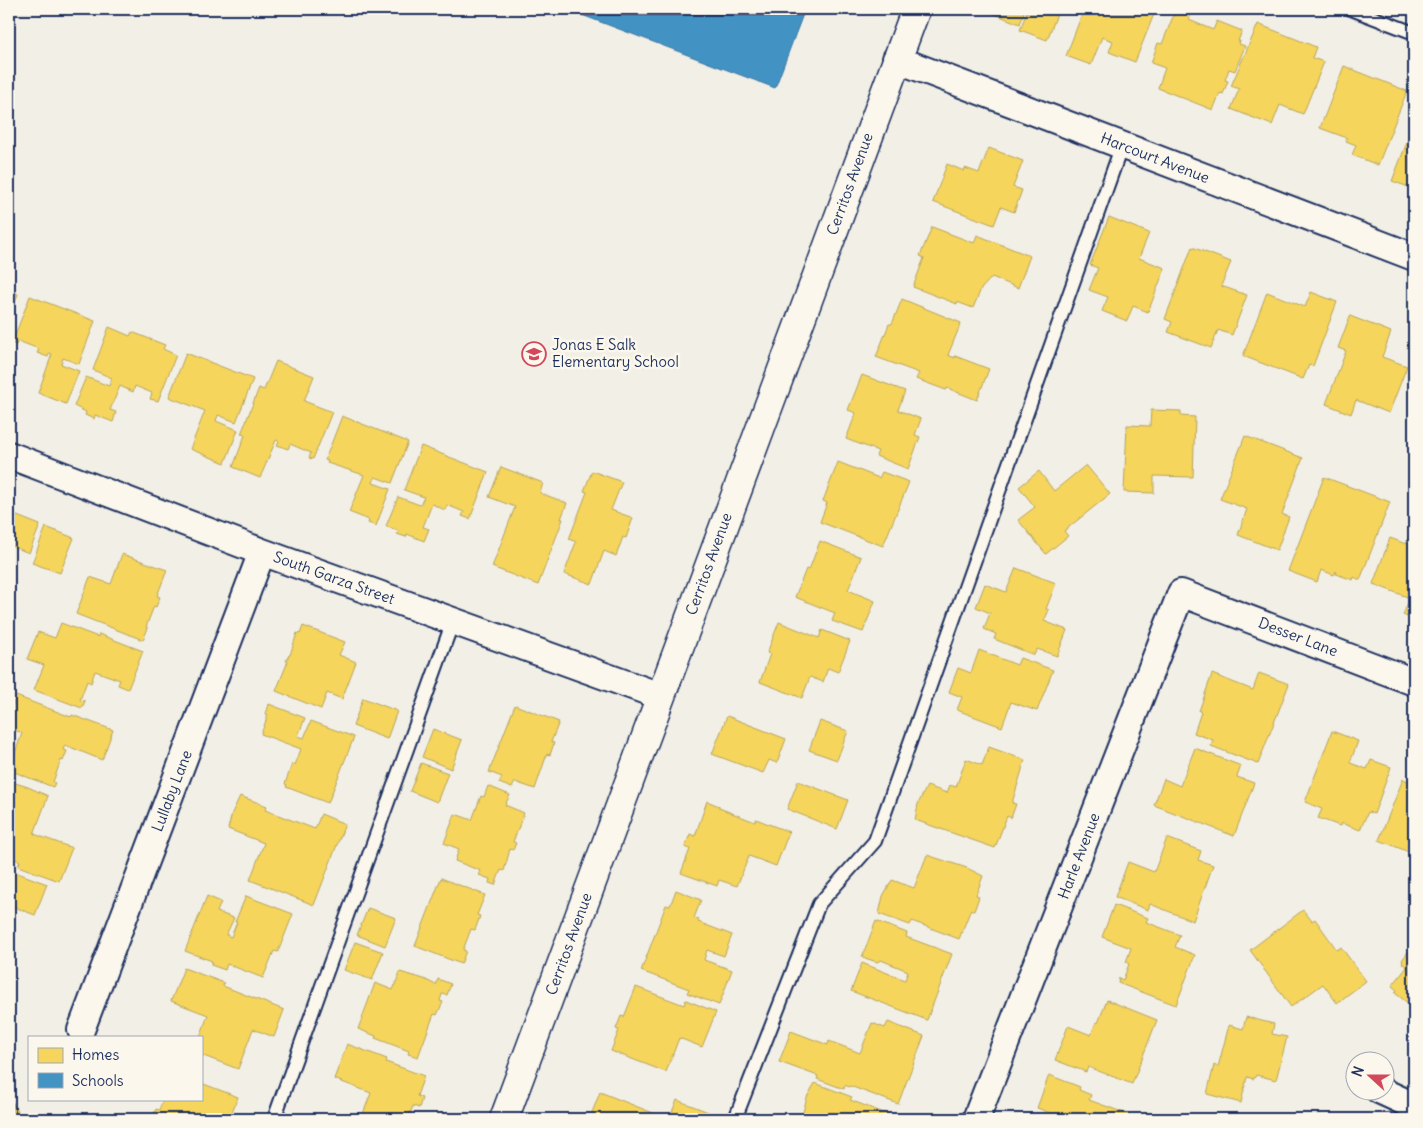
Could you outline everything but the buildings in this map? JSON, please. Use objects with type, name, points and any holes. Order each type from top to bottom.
[{"type":"street","name":"Cerritos Avenue","points":[[504,1119],[916,9]]},
{"type":"street","name":"Harcourt Avenue","points":[[896,59],[1414,257]]},
{"type":"street","name":"South Garza Street","points":[[9,455],[262,552],[660,696]]},
{"type":"street","name":"Lullaby Lane","points":[[81,1030],[262,552]]},
{"type":"street","name":"Desser Lane","points":[[1181,593],[1414,682]]},
{"type":"street","name":"Harle Avenue","points":[[976,1119],[1181,593]]},
{"type":"street","points":[[1396,1098],[1414,1106]]},
{"type":"lane","points":[[1351,9],[1414,33]]},
{"type":"lane","points":[[735,1119],[818,904],[875,841],[1122,146]]},
{"type":"lane","points":[[274,1119],[453,621]]},
{"type":"place","name":"Jonas E Salk Elementary School","points":[[534,354]]}]
